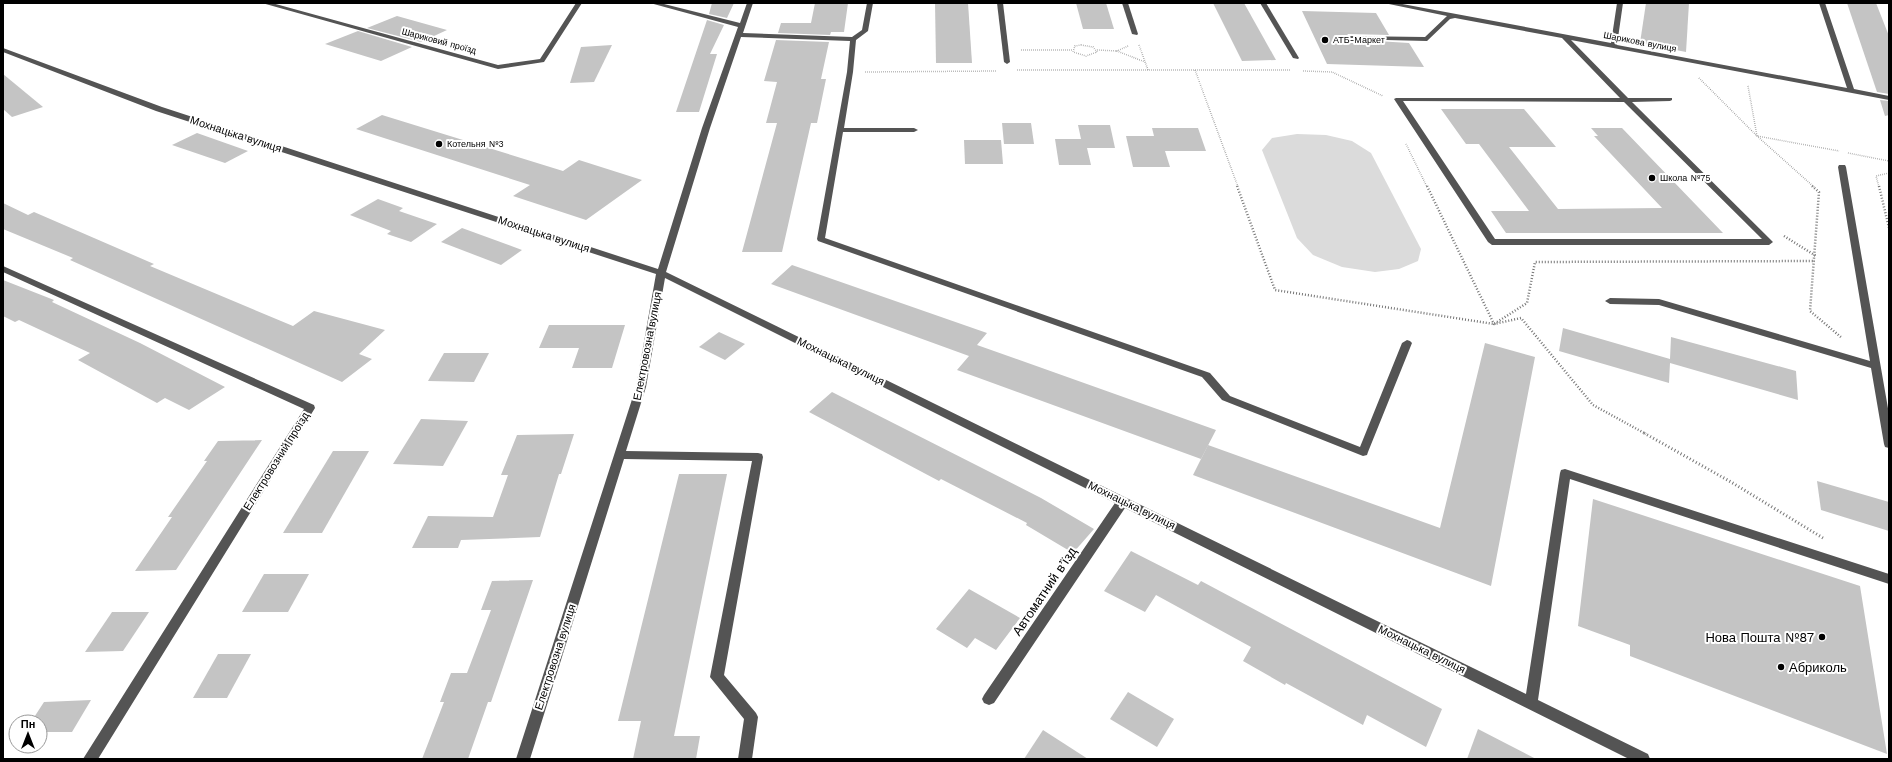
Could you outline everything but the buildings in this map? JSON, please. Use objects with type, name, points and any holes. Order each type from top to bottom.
[{"type":"street","name":"Шариковий проїзд","points":[[265,3],[498,67],[542,61],[579,3]]},
{"type":"street","points":[[653,3],[743,26]]},
{"type":"street","name":"Електровозна вулиця","points":[[523,759],[641,387],[662,273],[706,128],[750,3]]},
{"type":"street","points":[[739,35],[853,39],[866,31],[870,3]]},
{"type":"street","points":[[1000,3],[1007,62]]},
{"type":"street","points":[[1125,3],[1135,34]]},
{"type":"street","points":[[1262,3],[1296,58]]},
{"type":"street","name":"Шарикова вулиця","points":[[1387,3],[1889,98]]},
{"type":"street","points":[[1614,46],[1620,3]]},
{"type":"street","points":[[1822,3],[1851,91]]},
{"type":"street","points":[[1348,38],[1427,39],[1448,18],[1454,16]]},
{"type":"street","points":[[1564,36],[1626,100],[1769,242],[1492,242],[1398,99],[1626,100],[1670,99]]},
{"type":"street","points":[[853,39],[850,72],[821,239],[1206,375],[1226,398],[1363,452],[1407,343]]},
{"type":"street","name":"Мохнацька вулиця","points":[[3,50],[159,109],[662,273],[1643,759]]},
{"type":"street","points":[[840,130],[914,130]]},
{"type":"street","points":[[1842,167],[1889,444]]},
{"type":"street","name":"Електровозний проїзд","points":[[3,269],[310,408],[90,759]]},
{"type":"street","points":[[1610,301],[1659,302],[1875,366]]},
{"type":"street","points":[[619,455],[758,457],[717,677],[751,717],[745,759]]},
{"type":"street","points":[[1532,704],[1565,473],[1889,579]]},
{"type":"street","name":"Автоматний в’їзд","points":[[989,699],[1123,501]]},
{"type":"path","points":[[1135,34],[1148,70]]},
{"type":"path","points":[[1118,51],[1138,41]]},
{"type":"path","points":[[1072,50],[1075,46],[1082,45],[1093,47],[1097,50],[1118,51],[1145,62]]},
{"type":"path","points":[[1005,50],[1072,50],[1078,55],[1086,56],[1093,55],[1097,50]]},
{"type":"path","points":[[1016,70],[1294,70]]},
{"type":"path","points":[[1195,70],[1276,290],[1494,324],[1521,318],[1593,405],[1731,482],[1830,541]]},
{"type":"path","points":[[1302,70],[1332,72],[1382,94],[1385,102]]},
{"type":"path","points":[[850,72],[1000,71]]},
{"type":"path","points":[[1698,76],[1757,136],[1819,192],[1815,261],[1810,311],[1846,341]]},
{"type":"path","points":[[1748,84],[1757,136]]},
{"type":"path","points":[[1757,136],[1889,161]]},
{"type":"path","points":[[1403,137],[1494,324]]},
{"type":"path","points":[[1889,173],[1876,176],[1889,228]]},
{"type":"path","points":[[1494,324],[1527,303],[1535,262],[1815,261]]},
{"type":"shaded area","points":[[1297,134],[1326,135],[1352,141],[1371,153],[1421,249],[1418,261],[1399,269],[1375,272],[1342,267],[1313,255],[1297,238],[1262,150],[1272,138]]},
{"type":"place","name":"АТБ-Маркет","points":[[1325,40]]},
{"type":"place","name":"Котельня №3","points":[[439,144]]},
{"type":"place","name":"Школа №75","points":[[1652,178]]},
{"type":"place","name":"Нова Пошта №87","points":[[1822,637]]},
{"type":"place","name":"Абриколь","points":[[1781,667]]}]
